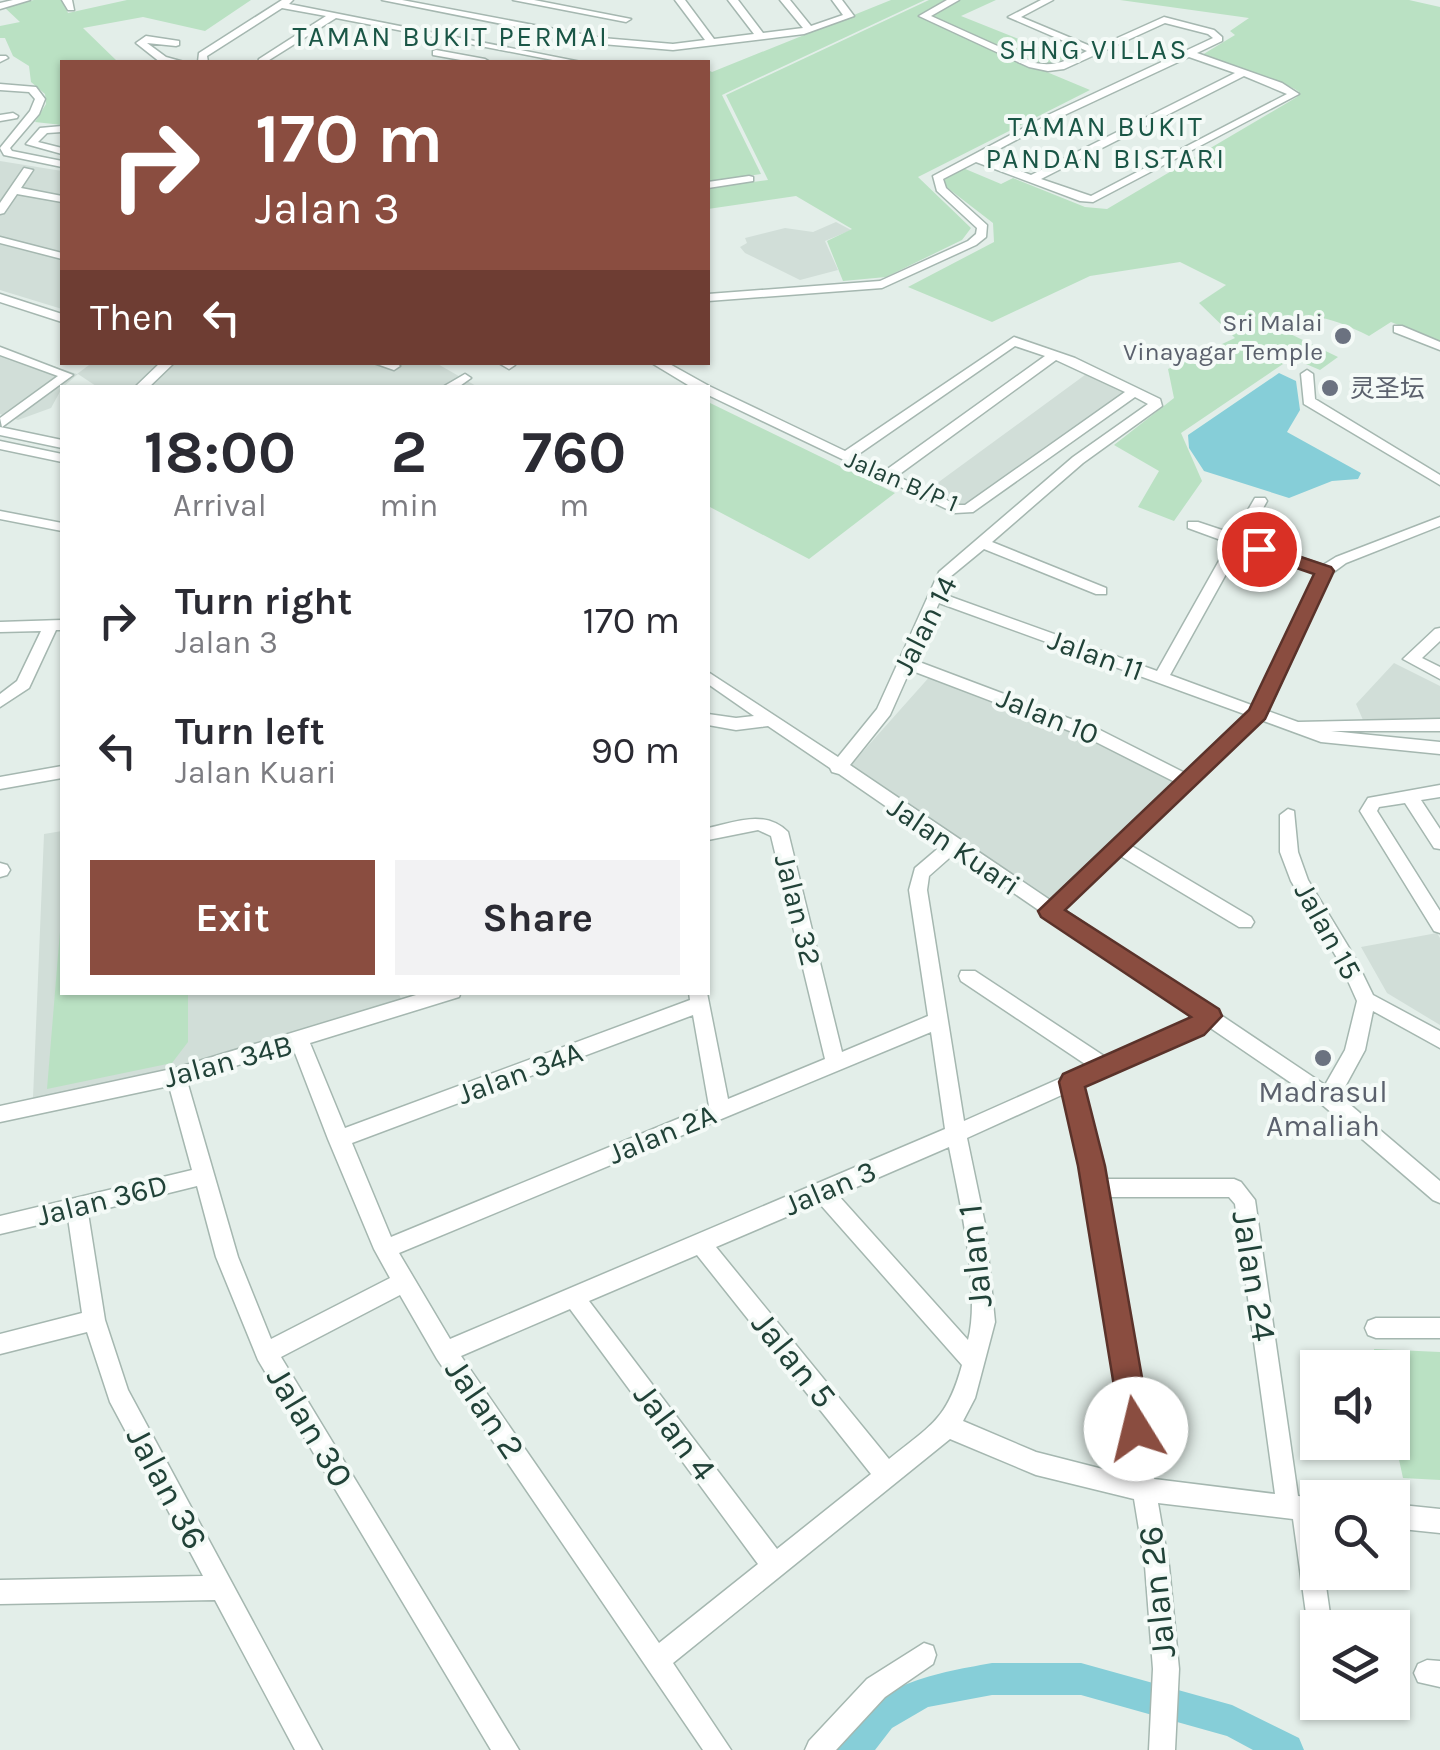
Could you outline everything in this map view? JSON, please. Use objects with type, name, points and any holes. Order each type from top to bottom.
[{"type":"street","points":[[0,6],[26,0]]},
{"type":"street","points":[[388,0],[642,45],[673,46],[809,30],[849,16],[837,0]]},
{"type":"street","points":[[518,0],[626,19]]},
{"type":"street","points":[[614,0],[642,45]]},
{"type":"street","points":[[680,0],[711,42]]},
{"type":"street","points":[[732,0],[760,36]]},
{"type":"street","points":[[785,0],[809,30]]},
{"type":"street","points":[[710,298],[882,284],[972,244],[983,228],[936,180],[1069,108],[1191,54],[1218,38],[1167,20],[1061,67],[1032,66],[924,16],[954,0]]},
{"type":"street","points":[[1048,0],[1012,17],[1096,51]]},
{"type":"street","points":[[202,60],[202,55],[284,3],[551,60]]},
{"type":"street","points":[[0,6],[13,18]]},
{"type":"street","points":[[265,60],[333,16]]},
{"type":"street","points":[[427,60],[454,38]]},
{"type":"street","points":[[172,60],[156,57],[141,43],[153,39],[176,43]]},
{"type":"street","points":[[673,46],[681,60]]},
{"type":"street","points":[[436,53],[473,60]]},
{"type":"street","points":[[976,158],[1093,199],[1294,94],[1282,84],[1240,74],[1191,54]]},
{"type":"street","points":[[1030,180],[1240,74]]},
{"type":"street","points":[[2,90],[20,80]]},
{"type":"street","points":[[2,90],[32,89],[40,99],[35,112],[5,148],[8,153],[60,163]]},
{"type":"street","points":[[60,129],[44,130],[31,144],[60,151]]},
{"type":"street","points":[[0,210],[28,170]]},
{"type":"street","points":[[710,185],[749,179]]},
{"type":"street","points":[[15,190],[60,199]]},
{"type":"street","points":[[0,240],[60,255]]},
{"type":"street","points":[[0,298],[60,317]]},
{"type":"street","points":[[1398,328],[1440,346]]},
{"type":"street","points":[[845,457],[1014,341],[1055,355],[1134,392]]},
{"type":"street","points":[[0,351],[66,373],[66,378],[3,421]]},
{"type":"street","points":[[887,476],[1055,355]]},
{"type":"street","points":[[49,368],[60,360]]},
{"type":"street","points":[[143,385],[166,365]]},
{"type":"street","points":[[390,365],[394,366]]},
{"type":"street","name":"Jalan B/P 1","points":[[662,365],[700,385]]},
{"type":"street","points":[[1307,374],[1309,401],[1440,481]]},
{"type":"street","points":[[452,385],[465,378]]},
{"type":"street","name":"Jalan B/P 1","points":[[710,390],[956,509],[968,509],[1134,392]]},
{"type":"street","name":"Jalan 14","points":[[838,768],[884,711],[944,575],[1078,460],[1155,406],[1155,402],[1134,392]]},
{"type":"street","points":[[3,421],[60,434]]},
{"type":"street","points":[[3,421],[60,443]]},
{"type":"street","points":[[0,445],[60,458]]},
{"type":"street","points":[[1056,448],[1078,460]]},
{"type":"street","points":[[1160,679],[1260,501]]},
{"type":"street","points":[[3,520],[60,527]]},
{"type":"street","points":[[1049,911],[1258,714],[1325,571],[1341,560],[1440,522]]},
{"type":"street","points":[[1193,525],[1325,571]]},
{"type":"street","points":[[980,542],[1101,591]]},
{"type":"street","name":"Jalan 11","points":[[934,596],[1293,727],[1342,740],[1440,748]]},
{"type":"street","points":[[0,627],[56,626]]},
{"type":"street","points":[[0,702],[23,684],[56,626]]},
{"type":"street","points":[[1440,633],[1410,659],[1440,674]]},
{"type":"street","name":"Jalan 10","points":[[905,662],[1094,734],[1187,782]]},
{"type":"street","name":"Jalan Kuari","points":[[710,678],[1326,1096],[1440,1194]]},
{"type":"street","points":[[710,720],[736,724],[769,720]]},
{"type":"street","points":[[1293,727],[1440,725]]},
{"type":"street","points":[[0,783],[60,772]]},
{"type":"street","points":[[1440,792],[1374,802],[1368,812],[1440,926]]},
{"type":"street","points":[[1410,796],[1440,842]]},
{"type":"street","name":"Jalan 15","points":[[1288,815],[1288,852],[1300,881],[1348,961],[1366,1001],[1355,1050],[1337,1086],[1326,1096]]},
{"type":"street","name":"Jalan 32","points":[[710,834],[760,822],[779,832],[835,1061]]},
{"type":"street","name":"Jalan 1","points":[[658,1660],[948,1426],[964,1398],[984,1322],[975,1224],[956,1134],[918,890],[922,873],[953,846]]},
{"type":"street","points":[[1117,846],[1245,922]]},
{"type":"street","points":[[968,976],[1105,1066]]},
{"type":"street","name":"Jalan 34B","points":[[0,1114],[176,1076],[300,1041],[414,998]]},
{"type":"street","points":[[699,998],[720,1110]]},
{"type":"street","name":"Jalan 34A","points":[[338,1139],[699,998]]},
{"type":"street","points":[[1366,1001],[1440,1040]]},
{"type":"street","name":"Jalan 3","points":[[446,1352],[956,1134],[1195,1028],[1210,1016]]},
{"type":"street","name":"Jalan 2A","points":[[385,1249],[939,1020]]},
{"type":"street","name":"Jalan 2","points":[[300,1041],[385,1249],[446,1352],[718,1750]]},
{"type":"street","name":"Jalan 30","points":[[176,1076],[227,1257],[266,1354],[506,1750]]},
{"type":"street","name":"Jalan 26","points":[[1072,1082],[1095,1188],[1146,1492],[1166,1669],[1162,1743]]},
{"type":"street","name":"Jalan 36D","points":[[0,1225],[203,1176]]},
{"type":"street","name":"Jalan 24","points":[[1095,1188],[1240,1191],[1245,1200],[1300,1492]]},
{"type":"street","points":[[822,1192],[974,1363]]},
{"type":"street","name":"Jalan 36","points":[[77,1207],[94,1320],[118,1394],[309,1750]]},
{"type":"street","name":"Jalan 5","points":[[700,1243],[888,1477]]},
{"type":"street","points":[[266,1354],[406,1281]]},
{"type":"street","name":"Jalan 4","points":[[574,1298],[775,1566]]},
{"type":"street","points":[[0,1344],[94,1320]]},
{"type":"street","points":[[1376,1328],[1440,1328]]},
{"type":"street","points":[[948,1426],[1027,1464],[1146,1492],[1300,1508]]},
{"type":"street","points":[[1410,1518],[1440,1521]]},
{"type":"street","points":[[0,1592],[219,1588]]},
{"type":"street","points":[[818,1750],[876,1688],[924,1655]]},
{"type":"shaded area","points":[[0,161],[60,171],[60,308],[0,290]]},
{"type":"shaded area","points":[[836,222],[851,230],[825,241],[838,270],[800,280],[740,247],[747,243],[745,238],[785,228],[813,232]]},
{"type":"shaded area","points":[[0,348],[77,374],[89,365],[440,365],[474,385],[94,385],[78,374],[60,385],[51,408],[18,420],[0,414]]},
{"type":"shaded area","points":[[1089,372],[1129,392],[967,507],[925,492]]},
{"type":"shaded area","points":[[1394,663],[1440,686],[1440,721],[1363,720],[1356,704]]},
{"type":"shaded area","points":[[932,674],[1118,750],[1179,782],[1049,904],[850,766]]},
{"type":"shaded area","points":[[60,831],[60,995],[399,995],[402,1001],[198,1062],[33,1098],[44,834]]},
{"type":"shaded area","points":[[1437,933],[1440,1025],[1387,993],[1361,947]]},
{"type":"green space","points":[[34,0],[62,0],[68,13],[127,0],[251,0],[205,31],[143,17],[83,28],[116,60],[60,60],[60,125],[35,122],[46,104],[45,94],[31,82],[29,66],[13,56],[5,38],[0,38],[0,26],[20,22],[4,7]]},
{"type":"green space","points":[[891,0],[925,0],[722,95],[761,174],[710,182],[712,72]]},
{"type":"green space","points":[[929,0],[996,0],[961,16],[1066,58],[1042,70],[1090,90],[918,177],[971,228],[962,240],[886,277],[843,281],[827,241],[852,229],[796,196],[710,209],[710,188],[768,180],[726,95]]},
{"type":"green space","points":[[1120,0],[1409,0],[1440,7],[1440,342],[1391,322],[1369,336],[1335,321],[1313,317],[1278,328],[1338,357],[1320,370],[1292,358],[1181,433],[1202,481],[1174,521],[1138,507],[1159,471],[1114,445],[1174,398],[1168,369],[1235,338],[1199,303],[1226,285],[1180,262],[1090,276],[992,322],[908,287],[994,242],[993,223],[945,186],[942,179],[963,168],[1001,184],[1013,178],[1085,207],[1107,209],[1297,97],[1299,92],[1282,83],[1202,55],[1235,35],[1230,31],[1249,18]]},
{"type":"green space","points":[[710,403],[895,493],[809,559],[710,507]]},
{"type":"green space","points":[[60,931],[60,995],[188,995],[188,1042],[172,1063],[47,1089]]},
{"type":"green space","points":[[1410,1351],[1440,1352],[1440,1480],[1403,1478],[1399,1460],[1410,1460]]},
{"type":"water","points":[[1279,373],[1296,381],[1300,410],[1287,432],[1361,473],[1358,479],[1332,481],[1289,498],[1204,471],[1189,448],[1188,435]]},
{"type":"waterway","points":[[854,1750],[880,1716],[923,1692],[992,1679],[1081,1679],[1232,1721],[1287,1750]]},
{"type":"place","name":"Sri Malai Vinayagar Temple","points":[[1343,336]]},
{"type":"place","name":"灵圣坛","points":[[1330,388]]},
{"type":"place","name":"Madrasul Amaliah","points":[[1323,1058]]},
{"type":"district","name":"TAMAN BUKIT PERMAI","points":[[451,36]]},
{"type":"district","name":"SHNG VILLAS","points":[[1094,49]]},
{"type":"district","name":"TAMAN BUKIT PANDAN BISTARI","points":[[1106,142]]},
{"type":"route","points":[[1136,1429],[1092,1166],[1072,1082],[1195,1028],[1210,1016],[1049,911],[1258,714],[1325,571],[1259,549]]}]
